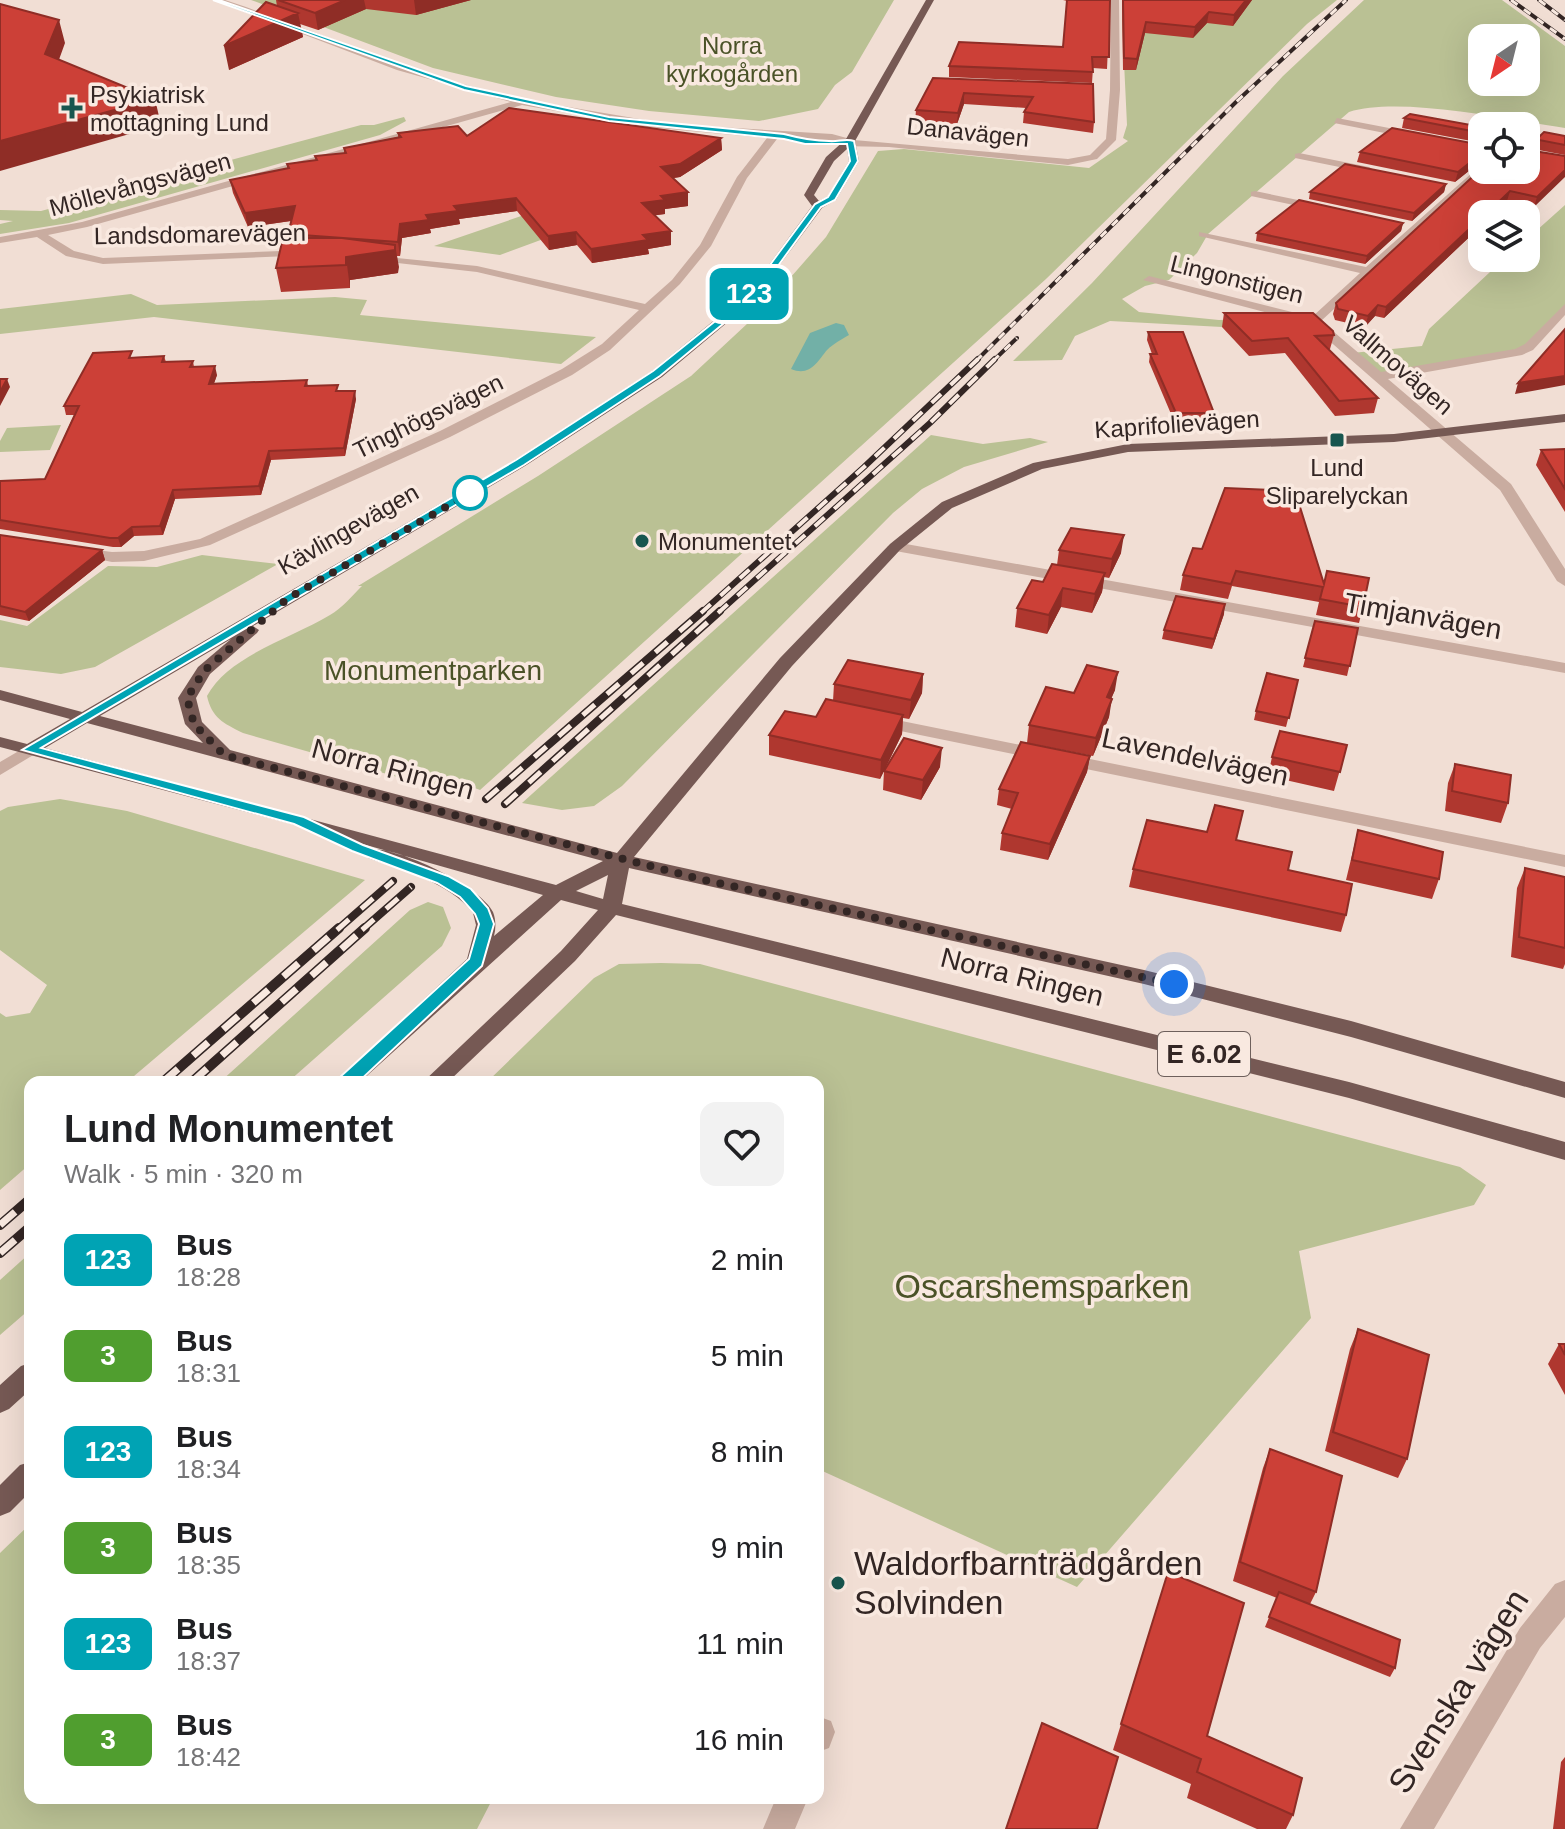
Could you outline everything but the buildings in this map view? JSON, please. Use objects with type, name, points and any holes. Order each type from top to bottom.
[{"type":"main road","name":"Kävlingevägen","points":[[818,206],[809,195],[830,159],[850,141],[930,0]]},
{"type":"main road","name":"Kävlingevägen","points":[[29,750],[520,463],[657,374],[737,308],[772,268],[818,206],[832,198],[854,161],[850,141]]},
{"type":"main road","name":"Kaprifolievägen","points":[[621,860],[786,662],[895,547],[947,505],[1016,474],[1075,457],[1174,444],[1445,434],[1565,418]]},
{"type":"main road","points":[[224,755],[194,724],[187,698],[204,671],[287,599]]},
{"type":"main road","name":"Norra Ringen","points":[[0,695],[621,860],[1159,980],[1351,1029],[1565,1090]]},
{"type":"main road","name":"Norra Ringen","points":[[0,742],[299,820],[611,908],[1333,1086],[1565,1151]]},
{"type":"main road","points":[[299,820],[358,848],[443,879],[466,893],[482,912],[486,924],[477,962]]},
{"type":"main road","points":[[353,1076],[557,893],[621,860]]},
{"type":"main road","points":[[440,1076],[568,956],[611,908],[621,860]]},
{"type":"main road","points":[[0,1401],[24,1379]]},
{"type":"main road","points":[[0,1503],[24,1480]]},
{"type":"street","name":"Danavägen","points":[[217,0],[426,77],[522,102],[624,121],[832,144],[850,141],[1053,161],[1082,161],[1093,157],[1111,140],[1115,0]]},
{"type":"street","name":"Möllevångsvägen","points":[[0,240],[83,225],[522,102]]},
{"type":"street","points":[[1337,121],[1424,138]]},
{"type":"street","name":"Tinghögsvägen","points":[[65,548],[112,557],[144,556],[205,542],[445,434],[567,372],[606,347],[650,309],[705,246],[742,177],[779,136]]},
{"type":"street","points":[[1299,156],[1386,174]]},
{"type":"street","name":"Vallmovägen","points":[[1468,180],[1314,321],[1506,487],[1565,581]]},
{"type":"street","points":[[1445,186],[1459,189]]},
{"type":"street","points":[[1255,194],[1328,210]]},
{"type":"street","points":[[1401,225],[1416,228]]},
{"type":"street","name":"Landsdomarevägen","points":[[40,234],[70,254],[103,261],[259,253],[321,254]]},
{"type":"street","points":[[1203,234],[1366,271]]},
{"type":"street","points":[[359,256],[477,269],[650,309]]},
{"type":"street","name":"Lingonstigen","points":[[1149,280],[1314,321]]},
{"type":"street","points":[[1381,376],[1518,352],[1535,342],[1565,308]]},
{"type":"street","name":"Timjanvägen","points":[[895,547],[1565,668]]},
{"type":"street","name":"Lavendelvägen","points":[[860,717],[1565,861]]},
{"type":"street","points":[[0,770],[29,750]]},
{"type":"street","name":"Svenska vägen","points":[[1416,1829],[1530,1638],[1565,1594]]},
{"type":"street","points":[[779,1829],[789,1804]]},
{"type":"green space","name":"Norra kyrkogården","points":[[251,0],[894,0],[852,72],[835,85],[818,109],[759,121],[649,111],[556,97],[433,68]]},
{"type":"green space","name":"Monumentparken","points":[[1125,0],[1337,0],[1307,24],[1046,279],[480,790],[467,785],[457,794],[243,733],[215,715],[207,696],[217,682],[245,659],[330,615],[362,586],[358,586],[538,476],[691,376],[762,310],[826,237],[878,151],[904,149],[1089,168],[1128,141],[1123,138],[1127,125],[1122,20]]},
{"type":"green space","points":[[1364,0],[1502,0],[1535,24],[1468,24],[1468,96],[1540,96],[1540,28],[1565,46],[1565,128],[1540,124],[1540,112],[1468,113],[1397,107],[1349,112],[1208,234],[1197,253],[1169,280],[1145,286],[1122,299],[1139,312],[1219,320],[1249,319],[1241,328],[1110,321],[1075,336],[1062,360],[1013,361],[1092,283],[1283,76]]},
{"type":"green space","points":[[404,117],[406,121],[380,135],[69,223],[0,234],[0,224],[13,221],[0,220],[0,210],[41,211],[361,125]]},
{"type":"green space","points":[[565,201],[587,223],[500,255],[434,246]]},
{"type":"green space","points":[[1565,205],[1565,308],[1529,347],[1381,376],[1352,353],[1422,346],[1429,329],[1490,272],[1540,272],[1540,227]]},
{"type":"green space","points":[[131,294],[157,305],[335,297],[367,300],[360,315],[596,337],[561,364],[154,317],[0,334],[0,309]]},
{"type":"green space","points":[[61,425],[50,450],[0,452],[0,441],[7,428]]},
{"type":"green space","points":[[931,435],[983,444],[1030,438],[1048,442],[964,467],[922,489],[893,513],[622,786],[594,806],[562,810],[522,803]]},
{"type":"green space","points":[[202,555],[278,564],[95,667],[61,674],[0,667],[0,620],[27,626],[108,566],[157,567]]},
{"type":"green space","points":[[60,799],[127,811],[365,880],[134,1076],[24,1076],[24,1169],[0,1190],[0,1013],[6,1017],[30,1013],[47,985],[0,950],[0,811]]},
{"type":"green space","points":[[428,902],[443,907],[451,928],[442,946],[295,1076],[227,1076],[410,910]]},
{"type":"green space","name":"Oscarshemsparken","points":[[619,964],[700,964],[1460,1167],[1486,1185],[1474,1205],[1299,1251],[1311,1318],[1077,1587],[824,1472],[824,1076],[493,1076],[594,978]]},
{"type":"green space","points":[[24,1258],[24,1314],[0,1335],[0,1280]]},
{"type":"green space","points":[[24,1530],[24,1804],[490,1804],[477,1829],[0,1829],[0,1553]]},
{"type":"water","points":[[836,323],[844,325],[849,335],[829,348],[808,370],[791,369],[810,333]]},
{"type":"railway","points":[[976,361],[1236,102],[1346,0]]},
{"type":"railway","points":[[1511,0],[1565,39]]},
{"type":"railway","points":[[1539,0],[1565,20]]},
{"type":"railway","points":[[993,361],[1017,338]]},
{"type":"railway","points":[[701,613],[864,467],[978,359]]},
{"type":"railway","points":[[718,613],[930,423],[995,359]]},
{"type":"railway","points":[[486,799],[703,611]]},
{"type":"railway","points":[[505,804],[720,611]]},
{"type":"railway","points":[[337,930],[393,881]]},
{"type":"railway","points":[[362,930],[411,887]]},
{"type":"railway","points":[[170,1076],[339,928]]},
{"type":"railway","points":[[199,1076],[365,928]]},
{"type":"railway","points":[[0,1225],[24,1204]]},
{"type":"railway","points":[[0,1253],[24,1232]]},
{"type":"bus line","name":"123","points":[[217,0],[464,88],[609,119],[784,136],[805,142],[832,144],[850,141],[854,161],[832,198],[818,206],[772,268],[737,308],[657,374],[520,463],[29,750],[299,820],[358,848],[443,879],[466,893],[482,912],[486,924],[477,962],[353,1076]]},
{"type":"place","name":"Psykiatrisk mottagning Lund","points":[[72,108]]},
{"type":"place","name":"Lund Sliparelyckan","points":[[1337,440]]},
{"type":"place","name":"Monumentet","points":[[642,541]]},
{"type":"place","name":"Waldorfbarnträdgården Solvinden","points":[[838,1583]]},
{"type":"route","points":[[470,493],[287,599],[204,671],[187,698],[194,724],[224,755],[321,781],[700,879],[1174,984]]}]
